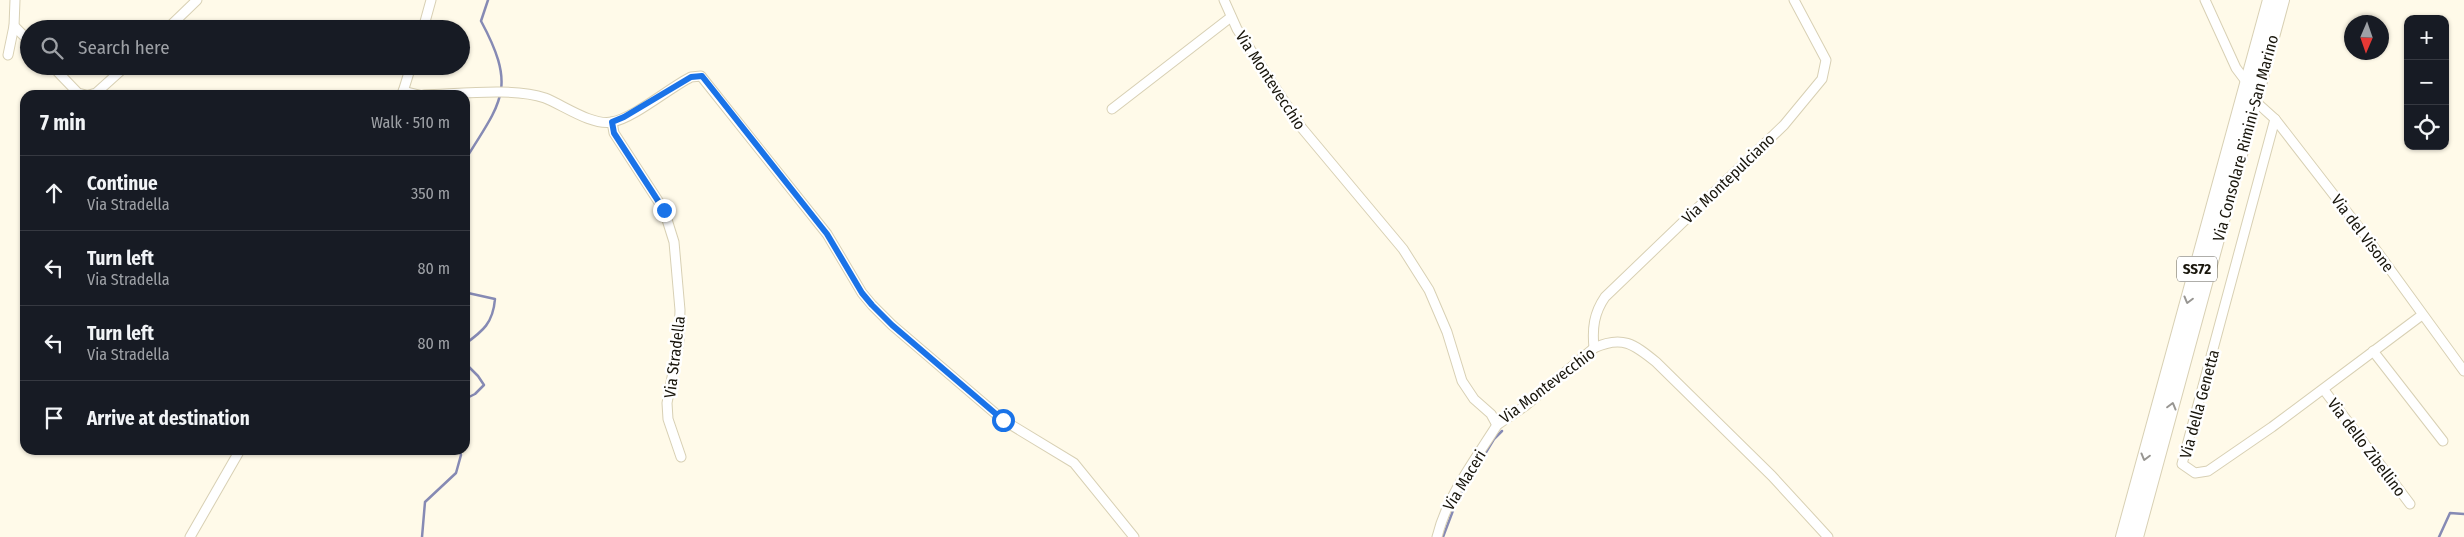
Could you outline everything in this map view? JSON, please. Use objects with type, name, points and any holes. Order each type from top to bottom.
[{"type":"main road","name":"Via Consolare Rimini-San Marino","points":[[2123,537],[2270,0]]},
{"type":"main road","name":"Via Consolare Rimini-San Marino","points":[[2136,537],[2282,0]]},
{"type":"street","points":[[8,55],[14,26],[14,0]]},
{"type":"street","points":[[176,20],[197,0]]},
{"type":"street","points":[[425,20],[431,0]]},
{"type":"street","name":"Via Montevecchio","points":[[1224,0],[1230,17],[1257,63],[1301,128],[1403,250],[1429,290],[1447,332],[1462,381],[1474,399],[1490,414],[1498,425],[1525,406],[1594,348],[1607,342],[1623,341],[1639,348],[1656,362],[1772,476],[1828,537]]},
{"type":"street","name":"Via Montepulciano","points":[[1594,348],[1596,310],[1605,297],[1784,125],[1822,79],[1826,60],[1794,0]]},
{"type":"street","name":"Via Consolare Rimini-San Marino","points":[[2205,0],[2236,68],[2248,84]]},
{"type":"street","name":"Via Montevecchio","points":[[1112,109],[1230,17]]},
{"type":"street","points":[[14,26],[20,32]]},
{"type":"street","points":[[61,75],[75,90]]},
{"type":"street","points":[[99,90],[116,75]]},
{"type":"street","points":[[403,90],[408,75]]},
{"type":"street","points":[[470,94],[526,93],[544,98],[599,122],[612,122],[624,117],[691,77],[702,76],[827,234],[862,293],[872,305],[892,325],[1003,420],[1074,463],[1134,537]]},
{"type":"street","name":"Via del Visone","points":[[2255,101],[2275,119],[2389,265],[2422,315],[2464,371]]},
{"type":"street","name":"Via della Genetta","points":[[2275,119],[2182,464],[2188,470],[2195,473],[2208,471],[2324,390],[2422,315]]},
{"type":"street","name":"Via Stradella","points":[[612,122],[614,133],[664,210],[674,242],[680,310],[678,349],[668,403],[668,419],[681,457]]},
{"type":"street","points":[[2373,351],[2444,441]]},
{"type":"street","name":"Via dello Zibellino","points":[[2324,390],[2410,504]]},
{"type":"street","name":"Via Maceri","points":[[1437,537],[1441,520],[1453,496],[1498,425]]},
{"type":"street","points":[[190,537],[237,455]]},
{"type":"waterway","points":[[470,152],[496,108],[502,79],[499,63],[481,21],[488,0]]},
{"type":"waterway","points":[[470,293],[495,299],[492,314],[486,326],[470,340]]},
{"type":"waterway","points":[[470,368],[484,385],[470,396]]},
{"type":"waterway","points":[[1443,537],[1457,500],[1494,439],[1502,431]]},
{"type":"waterway","points":[[422,537],[425,502],[456,473],[461,455]]},
{"type":"waterway","points":[[2439,537],[2450,513],[2464,514]]},
{"type":"route","points":[[664,210],[652,188],[614,133],[612,122],[624,117],[682,81],[691,77],[702,76],[780,178],[827,234],[862,293],[872,305],[892,325],[1003,420]]}]
